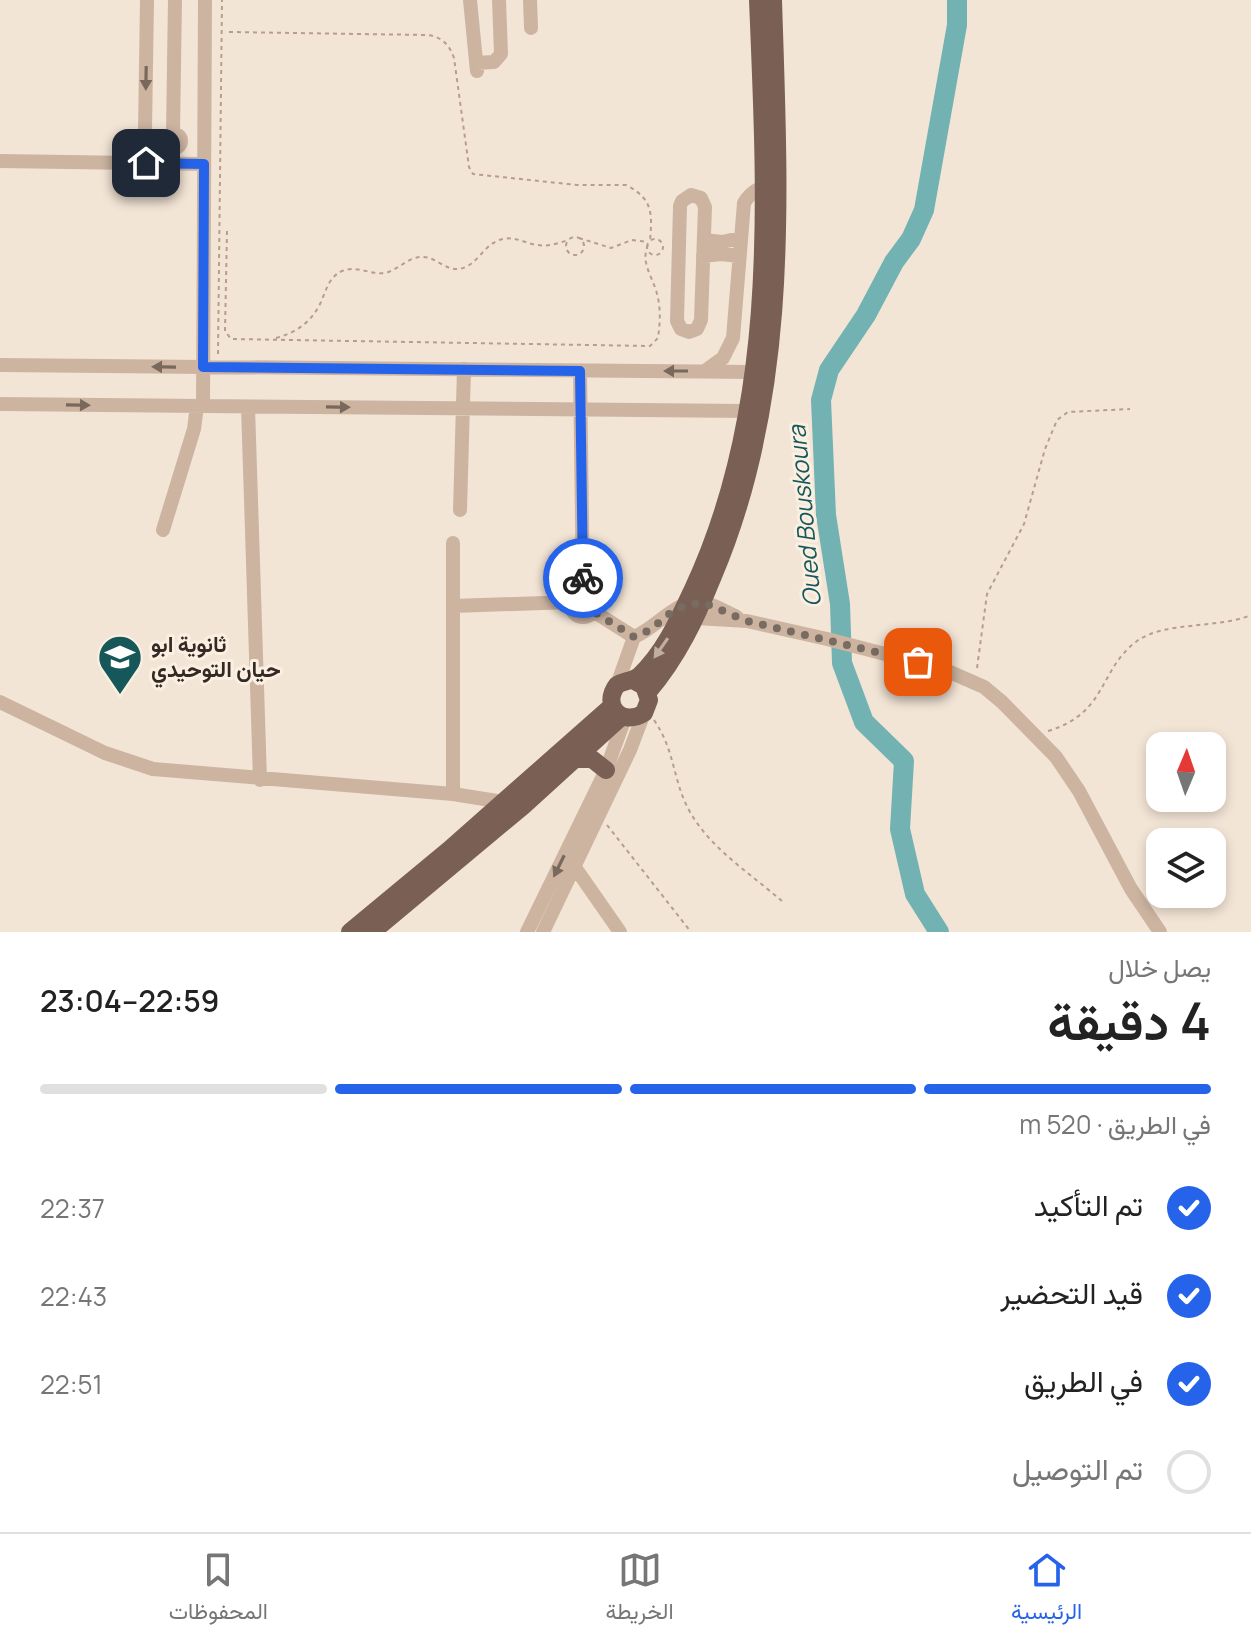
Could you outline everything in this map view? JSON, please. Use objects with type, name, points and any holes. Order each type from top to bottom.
[{"type":"main road","points":[[695,608],[725,508],[754,372],[771,186],[758,0]]},
{"type":"main road","points":[[372,932],[574,759],[676,656],[739,509],[756,439],[774,317],[771,186],[773,0]]},
{"type":"main road","points":[[350,932],[503,802],[631,703]]},
{"type":"main road","points":[[574,759],[592,759],[606,770]]},
{"type":"street","points":[[147,0],[145,131],[149,138],[170,137],[175,0]]},
{"type":"street","points":[[163,530],[200,406],[203,367],[205,0]]},
{"type":"street","points":[[470,0],[476,67],[494,62],[501,54],[499,0]]},
{"type":"street","points":[[530,0],[531,28]]},
{"type":"street","points":[[0,161],[204,164]]},
{"type":"street","points":[[704,371],[723,358],[731,346],[744,203],[749,195],[771,186]]},
{"type":"street","points":[[696,195],[704,202],[704,249],[700,325],[694,331],[685,331],[677,321],[680,206],[686,197],[696,195]]},
{"type":"street","points":[[704,249],[740,238]]},
{"type":"street","points":[[679,250],[704,249],[739,256]]},
{"type":"street","points":[[0,365],[754,372]]},
{"type":"street","points":[[460,510],[464,369]]},
{"type":"street","points":[[580,371],[577,598],[572,610],[578,616],[586,616],[593,611]]},
{"type":"street","points":[[0,404],[746,411]]},
{"type":"street","points":[[248,407],[260,780]]},
{"type":"street","points":[[453,543],[453,794]]},
{"type":"street","points":[[453,606],[577,598],[593,599],[593,611]]},
{"type":"street","points":[[634,637],[650,630],[675,609],[695,608],[918,662],[974,681],[1002,702],[1036,735],[1067,773],[1131,889],[1160,932]]},
{"type":"street","points":[[593,611],[634,637]]},
{"type":"street","points":[[543,932],[630,750],[634,637]]},
{"type":"street","points":[[0,702],[105,753],[137,765],[260,780],[453,794],[503,802]]},
{"type":"street","points":[[527,932],[606,770],[631,703]]},
{"type":"street","points":[[574,866],[620,932]]},
{"type":"path","points":[[218,367],[222,0]]},
{"type":"path","points":[[227,231],[225,334],[231,339],[650,346],[658,338],[659,307],[645,263],[653,218],[645,200],[626,185],[577,185],[473,174],[469,167],[454,58],[449,46],[439,38],[426,35],[229,32]]},
{"type":"path","points":[[271,340],[296,331],[305,324],[319,307],[329,282],[349,269],[380,273],[424,257],[460,269],[474,262],[485,248],[505,238],[547,246],[579,238],[611,248],[632,240],[649,243]]},
{"type":"path","points":[[568,240],[568,251],[574,255],[583,249],[579,238]]},
{"type":"path","points":[[974,681],[987,594],[1024,524],[1045,449],[1057,420],[1068,412],[1130,409]]},
{"type":"path","points":[[1036,735],[1067,724],[1091,706],[1125,653],[1138,641],[1168,630],[1225,624],[1251,615]]},
{"type":"path","points":[[631,703],[669,744],[676,782],[690,812],[710,841],[783,902]]},
{"type":"path","points":[[597,815],[615,833],[691,932]]},
{"type":"waterway","name":"Oued Bouskoura","points":[[939,932],[915,894],[900,829],[904,761],[864,722],[842,663],[840,604],[826,515],[821,400],[829,370],[866,315],[894,262],[911,239],[924,210],[957,25],[957,0]]},
{"type":"way so far","points":[[583,578],[583,593],[593,599],[593,611],[634,637],[650,630],[675,609],[702,602],[747,621],[918,662]]},
{"type":"place","name":"ثانوية ابو حيان التوحيدي","points":[[120,696]]},
{"type":"route","points":[[146,163],[204,164],[203,367],[580,371],[583,578]]}]
